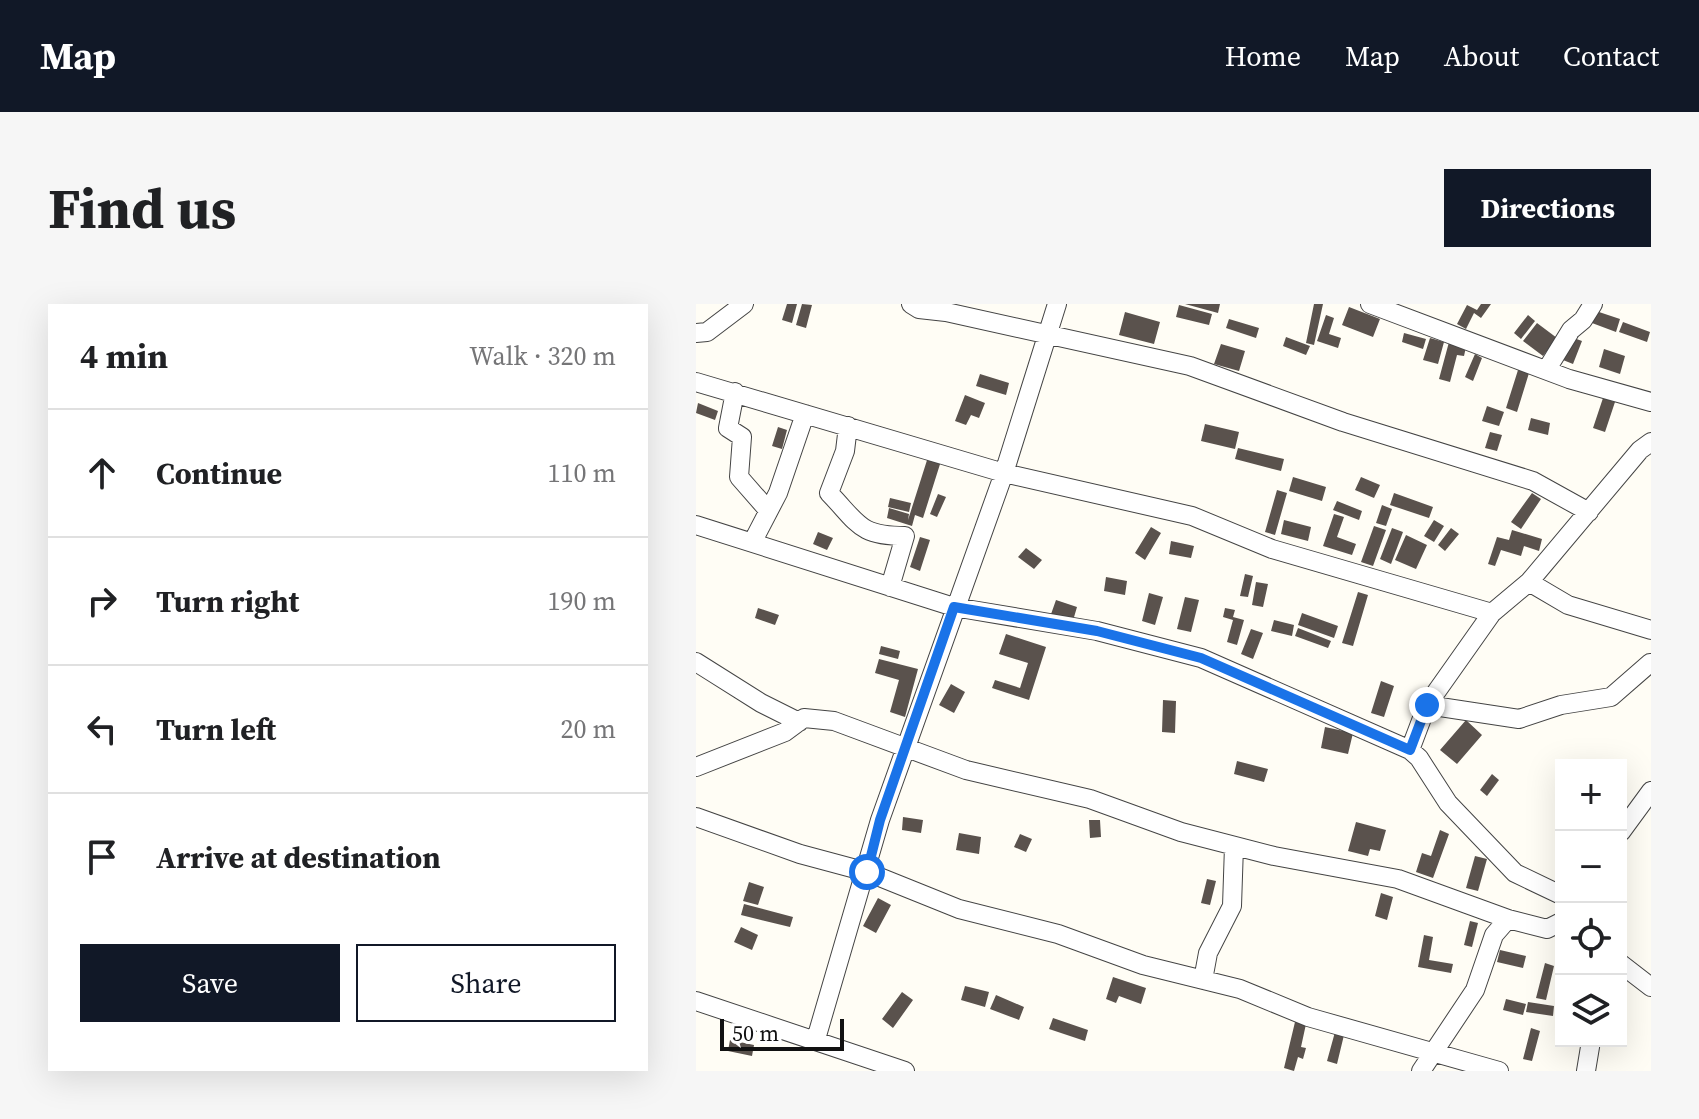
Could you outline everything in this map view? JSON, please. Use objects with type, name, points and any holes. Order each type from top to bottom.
[{"type":"street","points":[[696,333],[707,332],[744,304]]},
{"type":"street","points":[[911,304],[919,309],[1190,366],[1343,422],[1533,481],[1589,512]]},
{"type":"street","points":[[816,1039],[880,820],[1004,473],[1057,304]]},
{"type":"street","points":[[1370,304],[1569,379],[1651,402]]},
{"type":"street","points":[[1547,369],[1593,304]]},
{"type":"street","points":[[696,382],[1004,473],[1192,516],[1272,549],[1492,613]]},
{"type":"street","points":[[735,392],[728,428],[742,437],[739,477],[767,509]]},
{"type":"street","points":[[753,541],[778,493],[805,414]]},
{"type":"street","points":[[848,426],[845,451],[829,493],[855,525],[876,536],[905,536],[890,587]]},
{"type":"street","points":[[1410,750],[1427,705],[1492,613],[1529,582],[1640,450],[1651,442]]},
{"type":"street","points":[[696,525],[954,607],[1097,631],[1201,658],[1410,750],[1419,758],[1448,803],[1515,873],[1555,892]]},
{"type":"street","points":[[1529,582],[1568,605],[1651,630]]},
{"type":"street","points":[[696,662],[750,697],[799,722]]},
{"type":"street","points":[[1427,705],[1519,719],[1561,705],[1611,697],[1650,663]]},
{"type":"street","points":[[696,767],[785,732],[804,718],[834,721],[966,770],[1090,799],[1181,832],[1234,846],[1398,879],[1508,919],[1547,929],[1555,925]]},
{"type":"street","points":[[1622,831],[1651,791]]},
{"type":"street","points":[[696,817],[800,854],[867,872],[959,909],[1058,934],[1143,965],[1240,989],[1308,1017],[1499,1071]]},
{"type":"street","points":[[1203,980],[1208,953],[1232,906],[1234,846]]},
{"type":"street","points":[[1421,1071],[1475,990],[1494,935],[1508,919]]},
{"type":"street","points":[[1627,969],[1651,987]]},
{"type":"street","points":[[696,1001],[905,1071]]},
{"type":"street","points":[[1586,1071],[1590,1047]]},
{"type":"building","points":[[787,304],[797,304],[792,323],[782,320]]},
{"type":"building","points":[[802,304],[812,305],[806,328],[796,325]]},
{"type":"building","points":[[1185,304],[1220,304],[1218,313]]},
{"type":"building","points":[[1314,304],[1323,304],[1314,345],[1306,343]]},
{"type":"building","points":[[1481,304],[1491,304],[1481,318],[1474,313],[1466,329],[1457,324],[1467,305],[1477,310]]},
{"type":"building","points":[[1179,305],[1212,314],[1209,325],[1176,317]]},
{"type":"building","points":[[1349,307],[1380,319],[1373,337],[1342,325]]},
{"type":"building","points":[[1596,311],[1620,319],[1616,332],[1592,323]]},
{"type":"building","points":[[1125,312],[1160,322],[1154,344],[1119,335]]},
{"type":"building","points":[[1326,315],[1334,318],[1329,334],[1341,338],[1338,348],[1317,341]]},
{"type":"building","points":[[1528,315],[1535,321],[1521,339],[1514,333]]},
{"type":"building","points":[[1229,319],[1259,328],[1256,338],[1226,328]]},
{"type":"building","points":[[1623,322],[1650,332],[1647,342],[1619,332]]},
{"type":"building","points":[[1537,323],[1557,338],[1543,356],[1523,341]]},
{"type":"building","points":[[1404,333],[1426,339],[1423,349],[1402,342]]},
{"type":"building","points":[[1286,337],[1310,346],[1306,355],[1283,346]]},
{"type":"building","points":[[1571,337],[1582,341],[1573,364],[1563,360]]},
{"type":"building","points":[[1430,338],[1444,342],[1438,364],[1423,360]]},
{"type":"building","points":[[1449,342],[1466,347],[1464,356],[1457,355],[1450,382],[1439,379]]},
{"type":"building","points":[[1221,344],[1245,351],[1239,371],[1214,364]]},
{"type":"building","points":[[1604,349],[1625,356],[1620,374],[1599,367]]},
{"type":"building","points":[[1475,354],[1482,358],[1473,381],[1465,377]]},
{"type":"building","points":[[1518,370],[1529,373],[1517,412],[1506,408]]},
{"type":"building","points":[[980,374],[1009,383],[1006,395],[976,386]]},
{"type":"building","points":[[965,395],[985,403],[979,418],[971,415],[966,425],[955,421]]},
{"type":"building","points":[[1603,398],[1615,402],[1605,432],[1593,428]]},
{"type":"building","points":[[698,403],[718,411],[715,420],[696,413]]},
{"type":"building","points":[[1487,406],[1504,412],[1499,426],[1482,421]]},
{"type":"building","points":[[1531,418],[1550,423],[1548,435],[1528,430]]},
{"type":"building","points":[[1205,424],[1239,432],[1235,449],[1201,441]]},
{"type":"building","points":[[778,427],[787,430],[782,449],[772,446]]},
{"type":"building","points":[[1490,432],[1502,435],[1497,451],[1485,448]]},
{"type":"building","points":[[1238,448],[1284,459],[1281,471],[1235,459]]},
{"type":"building","points":[[928,457],[941,461],[923,518],[915,515],[912,526],[887,518],[889,508],[909,514],[908,520]]},
{"type":"building","points":[[1293,477],[1326,487],[1322,501],[1289,491]]},
{"type":"building","points":[[1361,477],[1380,485],[1374,498],[1355,490]]},
{"type":"building","points":[[1277,490],[1287,493],[1275,535],[1265,532]]},
{"type":"building","points":[[1394,493],[1433,507],[1429,518],[1390,505]]},
{"type":"building","points":[[1532,493],[1541,499],[1521,529],[1511,522]]},
{"type":"building","points":[[938,494],[946,497],[937,517],[930,514]]},
{"type":"building","points":[[890,498],[911,503],[909,512],[888,507]]},
{"type":"building","points":[[1337,501],[1362,511],[1359,520],[1333,510]]},
{"type":"building","points":[[1382,505],[1392,509],[1386,526],[1376,523]]},
{"type":"building","points":[[1334,514],[1344,517],[1337,537],[1356,544],[1352,555],[1323,546]]},
{"type":"building","points":[[1284,520],[1311,527],[1308,541],[1281,534]]},
{"type":"building","points":[[1434,520],[1444,526],[1434,542],[1424,536]]},
{"type":"building","points":[[1374,526],[1386,530],[1373,566],[1361,562]]},
{"type":"building","points":[[1151,527],[1161,533],[1145,560],[1135,553]]},
{"type":"building","points":[[1392,528],[1403,532],[1391,564],[1380,559]]},
{"type":"building","points":[[1451,528],[1459,534],[1445,551],[1438,545]]},
{"type":"building","points":[[1512,530],[1542,539],[1539,551],[1524,546],[1521,556],[1501,550],[1495,566],[1488,564],[1497,537],[1509,540]]},
{"type":"building","points":[[818,532],[833,538],[827,550],[813,544]]},
{"type":"building","points":[[1406,535],[1427,545],[1416,569],[1395,560]]},
{"type":"building","points":[[920,537],[930,540],[920,571],[910,567]]},
{"type":"building","points":[[1171,541],[1194,546],[1191,558],[1169,554]]},
{"type":"building","points":[[1026,548],[1042,560],[1034,569],[1018,557]]},
{"type":"building","points":[[1245,574],[1253,576],[1248,597],[1240,596]]},
{"type":"building","points":[[1106,577],[1127,581],[1125,595],[1104,591]]},
{"type":"building","points":[[1256,582],[1268,584],[1263,607],[1252,605]]},
{"type":"building","points":[[1358,592],[1368,595],[1353,646],[1342,643]]},
{"type":"building","points":[[1149,593],[1163,597],[1155,625],[1142,621]]},
{"type":"building","points":[[1185,597],[1199,600],[1191,632],[1177,629]]},
{"type":"building","points":[[1056,600],[1077,607],[1072,624],[1050,617]]},
{"type":"building","points":[[758,608],[779,615],[775,625],[755,618]]},
{"type":"building","points":[[1225,608],[1235,610],[1233,617],[1244,620],[1237,645],[1227,642],[1233,620],[1223,617]]},
{"type":"building","points":[[1302,613],[1338,626],[1334,638],[1298,625]]},
{"type":"building","points":[[1274,620],[1294,625],[1292,636],[1271,631]]},
{"type":"building","points":[[1298,628],[1331,641],[1328,648],[1295,636]]},
{"type":"building","points":[[1251,629],[1263,633],[1253,659],[1241,654]]},
{"type":"building","points":[[1006,634],[1046,647],[1029,700],[992,688],[995,680],[1020,688],[1028,663],[999,654]]},
{"type":"building","points":[[881,646],[900,651],[898,659],[879,654]]},
{"type":"building","points":[[879,659],[918,669],[905,717],[890,712],[899,680],[875,673]]},
{"type":"building","points":[[1381,681],[1394,686],[1384,717],[1371,713]]},
{"type":"building","points":[[951,684],[965,692],[954,713],[939,705]]},
{"type":"building","points":[[1163,700],[1176,701],[1175,733],[1162,732]]},
{"type":"building","points":[[1466,720],[1482,735],[1457,764],[1440,750]]},
{"type":"building","points":[[1325,727],[1353,733],[1348,754],[1321,748]]},
{"type":"building","points":[[1237,761],[1268,769],[1264,782],[1234,774]]},
{"type":"building","points":[[1492,774],[1499,780],[1487,796],[1480,790]]},
{"type":"building","points":[[903,817],[923,820],[921,833],[902,830]]},
{"type":"building","points":[[1089,820],[1100,820],[1101,837],[1090,838]]},
{"type":"building","points":[[1356,822],[1386,830],[1380,851],[1370,849],[1368,856],[1348,851]]},
{"type":"building","points":[[1440,830],[1449,834],[1433,878],[1416,872],[1422,853],[1431,856]]},
{"type":"building","points":[[959,833],[981,837],[979,854],[956,850]]},
{"type":"building","points":[[1020,834],[1032,839],[1026,852],[1014,847]]},
{"type":"building","points":[[1475,856],[1487,859],[1478,891],[1466,888]]},
{"type":"building","points":[[1207,879],[1216,881],[1210,905],[1201,903]]},
{"type":"building","points":[[749,882],[764,887],[758,905],[743,901]]},
{"type":"building","points":[[1381,893],[1393,897],[1387,920],[1375,916]]},
{"type":"building","points":[[878,898],[891,905],[876,933],[863,926]]},
{"type":"building","points":[[744,904],[793,917],[790,927],[741,915]]},
{"type":"building","points":[[1470,921],[1478,923],[1472,947],[1464,945]]},
{"type":"building","points":[[741,927],[758,935],[752,950],[734,942]]},
{"type":"building","points":[[1424,935],[1433,937],[1429,960],[1453,964],[1451,973],[1418,967]]},
{"type":"building","points":[[1500,950],[1526,956],[1523,968],[1497,962]]},
{"type":"building","points":[[1545,963],[1554,966],[1546,1000],[1536,998]]},
{"type":"building","points":[[1113,977],[1146,988],[1141,1004],[1119,996],[1116,1003],[1106,999]]},
{"type":"building","points":[[965,986],[989,992],[985,1007],[961,1000]]},
{"type":"building","points":[[902,992],[913,1000],[893,1028],[882,1019]]},
{"type":"building","points":[[996,995],[1024,1007],[1019,1020],[990,1009]]},
{"type":"building","points":[[1506,999],[1526,1004],[1523,1015],[1503,1010]]},
{"type":"building","points":[[1528,1002],[1554,1006],[1553,1016],[1526,1012]]},
{"type":"building","points":[[1053,1018],[1088,1030],[1085,1041],[1049,1029]]},
{"type":"building","points":[[1295,1022],[1306,1024],[1301,1047],[1306,1048],[1303,1059],[1298,1057],[1294,1071],[1284,1068]]},
{"type":"building","points":[[1531,1028],[1540,1031],[1532,1061],[1523,1059]]},
{"type":"building","points":[[1335,1032],[1344,1035],[1337,1064],[1327,1061]]},
{"type":"building","points":[[730,1040],[754,1045],[752,1056],[728,1051]]},
{"type":"route","points":[[867,872],[880,820],[954,607],[1097,631],[1201,658],[1410,750],[1427,705]]}]
